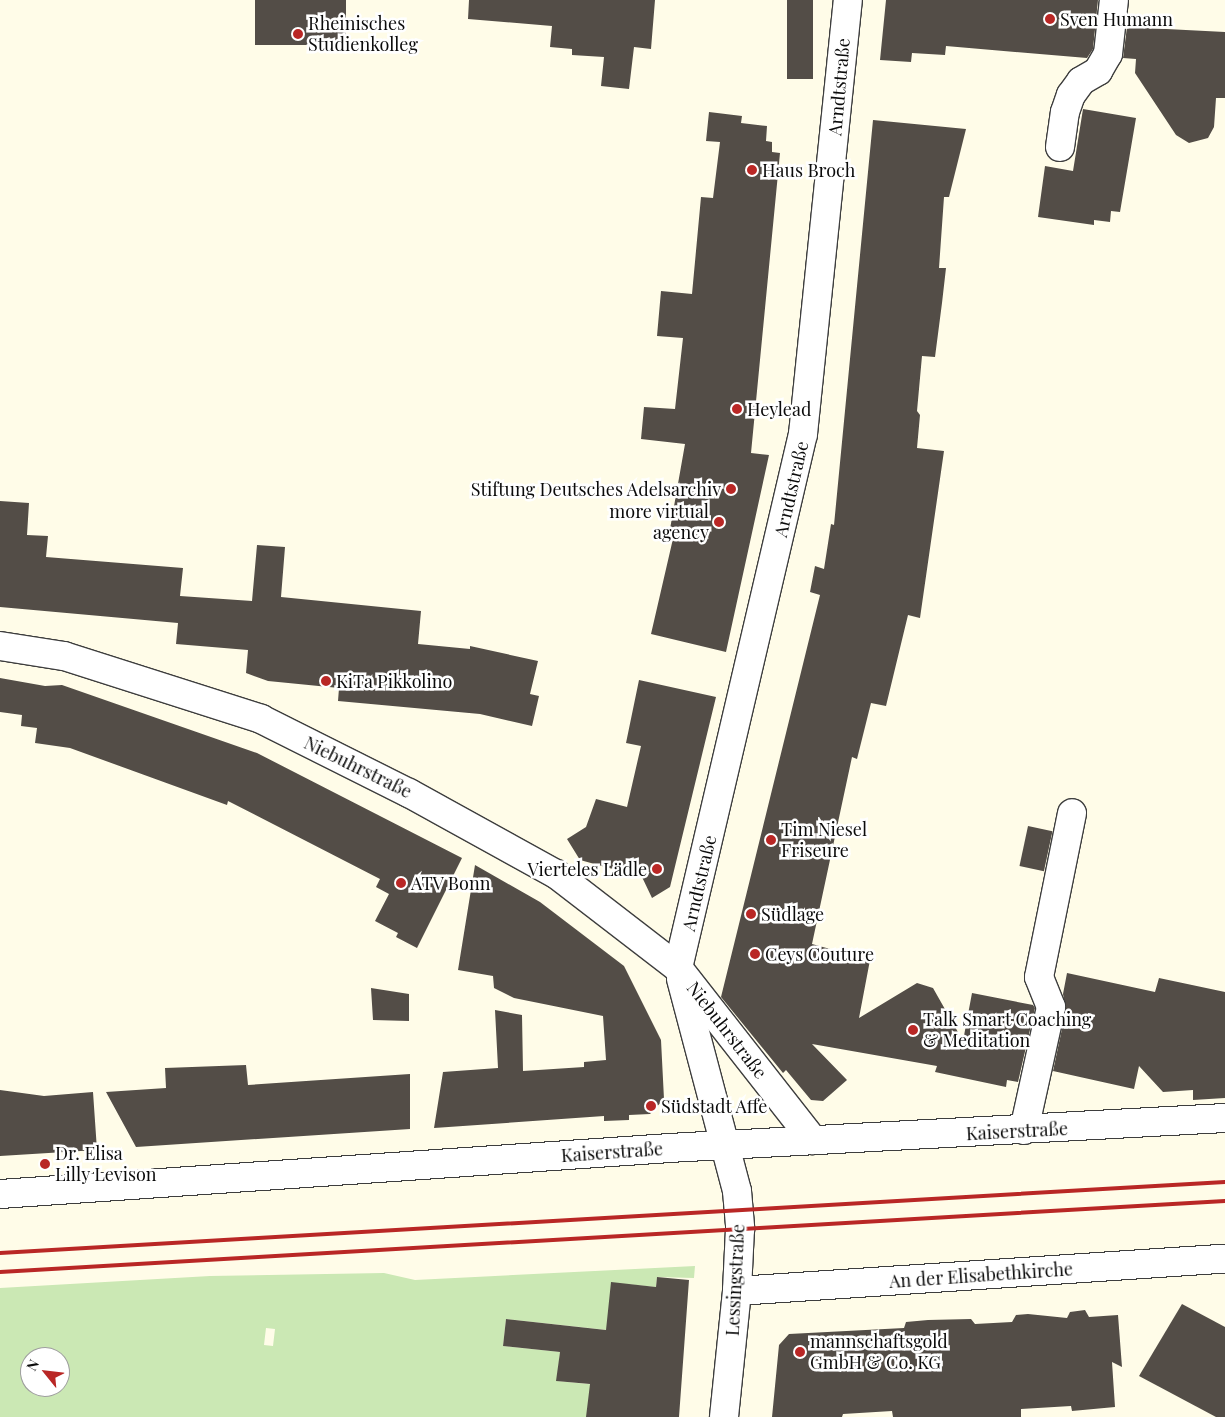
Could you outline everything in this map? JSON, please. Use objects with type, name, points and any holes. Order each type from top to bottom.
[{"type":"street","name":"Arndtstraße","points":[[678,968],[803,434],[848,0]]},
{"type":"street","points":[[1060,147],[1065,112],[1071,95],[1081,80],[1098,72],[1108,54],[1114,0]]},
{"type":"street","name":"Niebuhrstraße","points":[[0,646],[64,656],[261,719],[410,792],[556,874],[678,968],[813,1140]]},
{"type":"street","points":[[1024,1130],[1051,1006],[1040,977],[1072,813]]},
{"type":"street","name":"Niebuhrstraße","points":[[678,968],[726,1145]]},
{"type":"street","name":"Kaiserstraße","points":[[0,1194],[726,1145],[1225,1118]]},
{"type":"street","name":"Lessingstraße","points":[[724,1417],[737,1291],[740,1229],[736,1191],[726,1145]]},
{"type":"street","name":"An der Elisabethkirche","points":[[737,1291],[1225,1259]]},
{"type":"green space","points":[[695,1266],[694,1278],[657,1277],[656,1287],[626,1284],[607,1330],[506,1319],[503,1346],[560,1352],[557,1381],[618,1387],[597,1417],[0,1417],[0,1288],[210,1276],[384,1273],[415,1280]],"holes":[[[266,1328],[275,1329],[273,1346],[264,1345]]]},
{"type":"building","name":"Rheinisches Studienkolleg","points":[[255,0],[346,0],[346,45],[255,45]]},
{"type":"building","points":[[469,0],[655,0],[651,49],[634,47],[629,89],[601,86],[604,57],[572,55],[572,49],[550,47],[552,26],[468,19]]},
{"type":"building","points":[[787,0],[813,0],[813,79],[787,79]]},
{"type":"building","points":[[886,0],[1098,0],[1093,49],[1087,58],[946,46],[945,55],[912,53],[911,62],[880,60]]},
{"type":"building","points":[[1127,27],[1225,32],[1225,98],[1216,98],[1214,127],[1208,138],[1189,143],[1176,135],[1135,73],[1136,59],[1123,58]]},
{"type":"building","points":[[1083,109],[1136,118],[1120,212],[1111,211],[1110,222],[1094,220],[1094,225],[1038,217],[1045,166],[1073,171]]},
{"type":"building","points":[[709,112],[742,116],[741,123],[767,126],[766,141],[772,142],[772,152],[780,153],[751,453],[769,455],[726,652],[651,634],[675,530],[670,529],[685,444],[641,439],[644,407],[675,409],[683,338],[657,336],[661,291],[692,294],[701,197],[713,198],[720,142],[706,141]]},
{"type":"building","points":[[873,120],[966,129],[949,197],[944,197],[939,268],[946,268],[942,303],[935,357],[922,356],[917,411],[920,415],[917,448],[944,451],[920,618],[908,615],[886,706],[871,703],[857,759],[852,757],[812,944],[870,960],[859,1018],[917,983],[933,988],[963,1041],[972,993],[1033,1005],[1035,1008],[1018,1082],[1007,1080],[1006,1087],[935,1072],[937,1066],[812,1044],[847,1080],[823,1101],[811,1100],[786,1070],[783,1073],[721,997],[820,595],[810,592],[815,566],[824,569],[831,524],[834,525]]},
{"type":"building","points":[[0,501],[29,503],[27,535],[48,536],[46,557],[183,568],[180,596],[252,601],[257,545],[285,547],[281,597],[421,611],[418,644],[470,649],[470,646],[538,661],[530,694],[539,696],[532,726],[480,714],[338,701],[339,688],[268,681],[246,673],[248,650],[176,644],[178,623],[0,607]]},
{"type":"building","points":[[0,678],[45,686],[62,685],[257,753],[462,858],[417,948],[396,937],[398,933],[375,921],[389,894],[376,887],[380,879],[228,801],[227,805],[70,748],[35,743],[37,728],[21,726],[22,715],[0,712]]},
{"type":"building","points":[[639,680],[716,697],[670,887],[652,898],[642,877],[580,860],[567,839],[586,827],[596,799],[627,807],[641,746],[626,743]]},
{"type":"building","points":[[1028,826],[1052,831],[1044,871],[1019,866]]},
{"type":"building","points":[[475,865],[540,902],[624,966],[661,1040],[664,1099],[650,1114],[629,1115],[629,1120],[604,1121],[604,1116],[434,1128],[443,1072],[498,1068],[495,1010],[522,1015],[523,1071],[584,1067],[584,1062],[606,1060],[603,1016],[514,998],[494,988],[493,976],[458,970]]},
{"type":"building","points":[[1067,973],[1155,992],[1159,978],[1225,992],[1225,1098],[1193,1100],[1193,1090],[1163,1092],[1139,1066],[1134,1089],[1053,1071],[1066,1010],[1063,994]]},
{"type":"building","points":[[371,988],[409,994],[409,1021],[373,1020]]},
{"type":"building","points":[[246,1065],[248,1085],[410,1074],[410,1129],[136,1147],[106,1092],[166,1088],[165,1068]]},
{"type":"building","points":[[0,1090],[44,1096],[93,1092],[97,1150],[0,1156]]},
{"type":"building","points":[[657,1277],[689,1280],[679,1417],[586,1417],[590,1384],[556,1381],[560,1352],[503,1346],[506,1319],[606,1330],[611,1282],[656,1287]]},
{"type":"building","points":[[1182,1304],[1225,1327],[1225,1417],[1216,1417],[1139,1376]]},
{"type":"building","points":[[1085,1310],[1089,1317],[1118,1315],[1122,1367],[1112,1362],[1115,1407],[1072,1411],[1071,1406],[1021,1409],[1021,1417],[893,1417],[892,1411],[843,1414],[842,1417],[772,1417],[779,1345],[789,1334],[904,1328],[906,1322],[928,1320],[971,1319],[975,1324],[1012,1322],[1016,1315],[1028,1314],[1067,1318],[1070,1312]]},
{"type":"railway","points":[[0,1253],[1225,1182]]},
{"type":"railway","points":[[0,1272],[1225,1201]]},
{"type":"place","name":"Sven Humann","points":[[1050,19]]},
{"type":"place","name":"Rheinisches Studienkolleg","points":[[298,34]]},
{"type":"place","name":"Haus Broch","points":[[752,170]]},
{"type":"place","name":"Heylead","points":[[737,409]]},
{"type":"place","name":"Stiftung Deutsches Adelsarchiv","points":[[731,489]]},
{"type":"place","name":"more virtual agency","points":[[719,522]]},
{"type":"place","name":"KiTa Pikkolino","points":[[326,681]]},
{"type":"place","name":"Tim Niesel Friseure","points":[[771,840]]},
{"type":"place","name":"Vierteles Lädle","points":[[657,869]]},
{"type":"place","name":"ATV Bonn","points":[[401,883]]},
{"type":"place","name":"Südlage","points":[[751,914]]},
{"type":"place","name":"Ceys Couture","points":[[755,954]]},
{"type":"place","name":"Talk Smart Coaching & Meditation","points":[[913,1030]]},
{"type":"place","name":"Südstadt Affe","points":[[651,1106]]},
{"type":"place","name":"Dr. Elisa Lilly Levison","points":[[45,1164]]},
{"type":"place","name":"mannschaftsgold GmbH & Co. KG","points":[[800,1352]]}]
